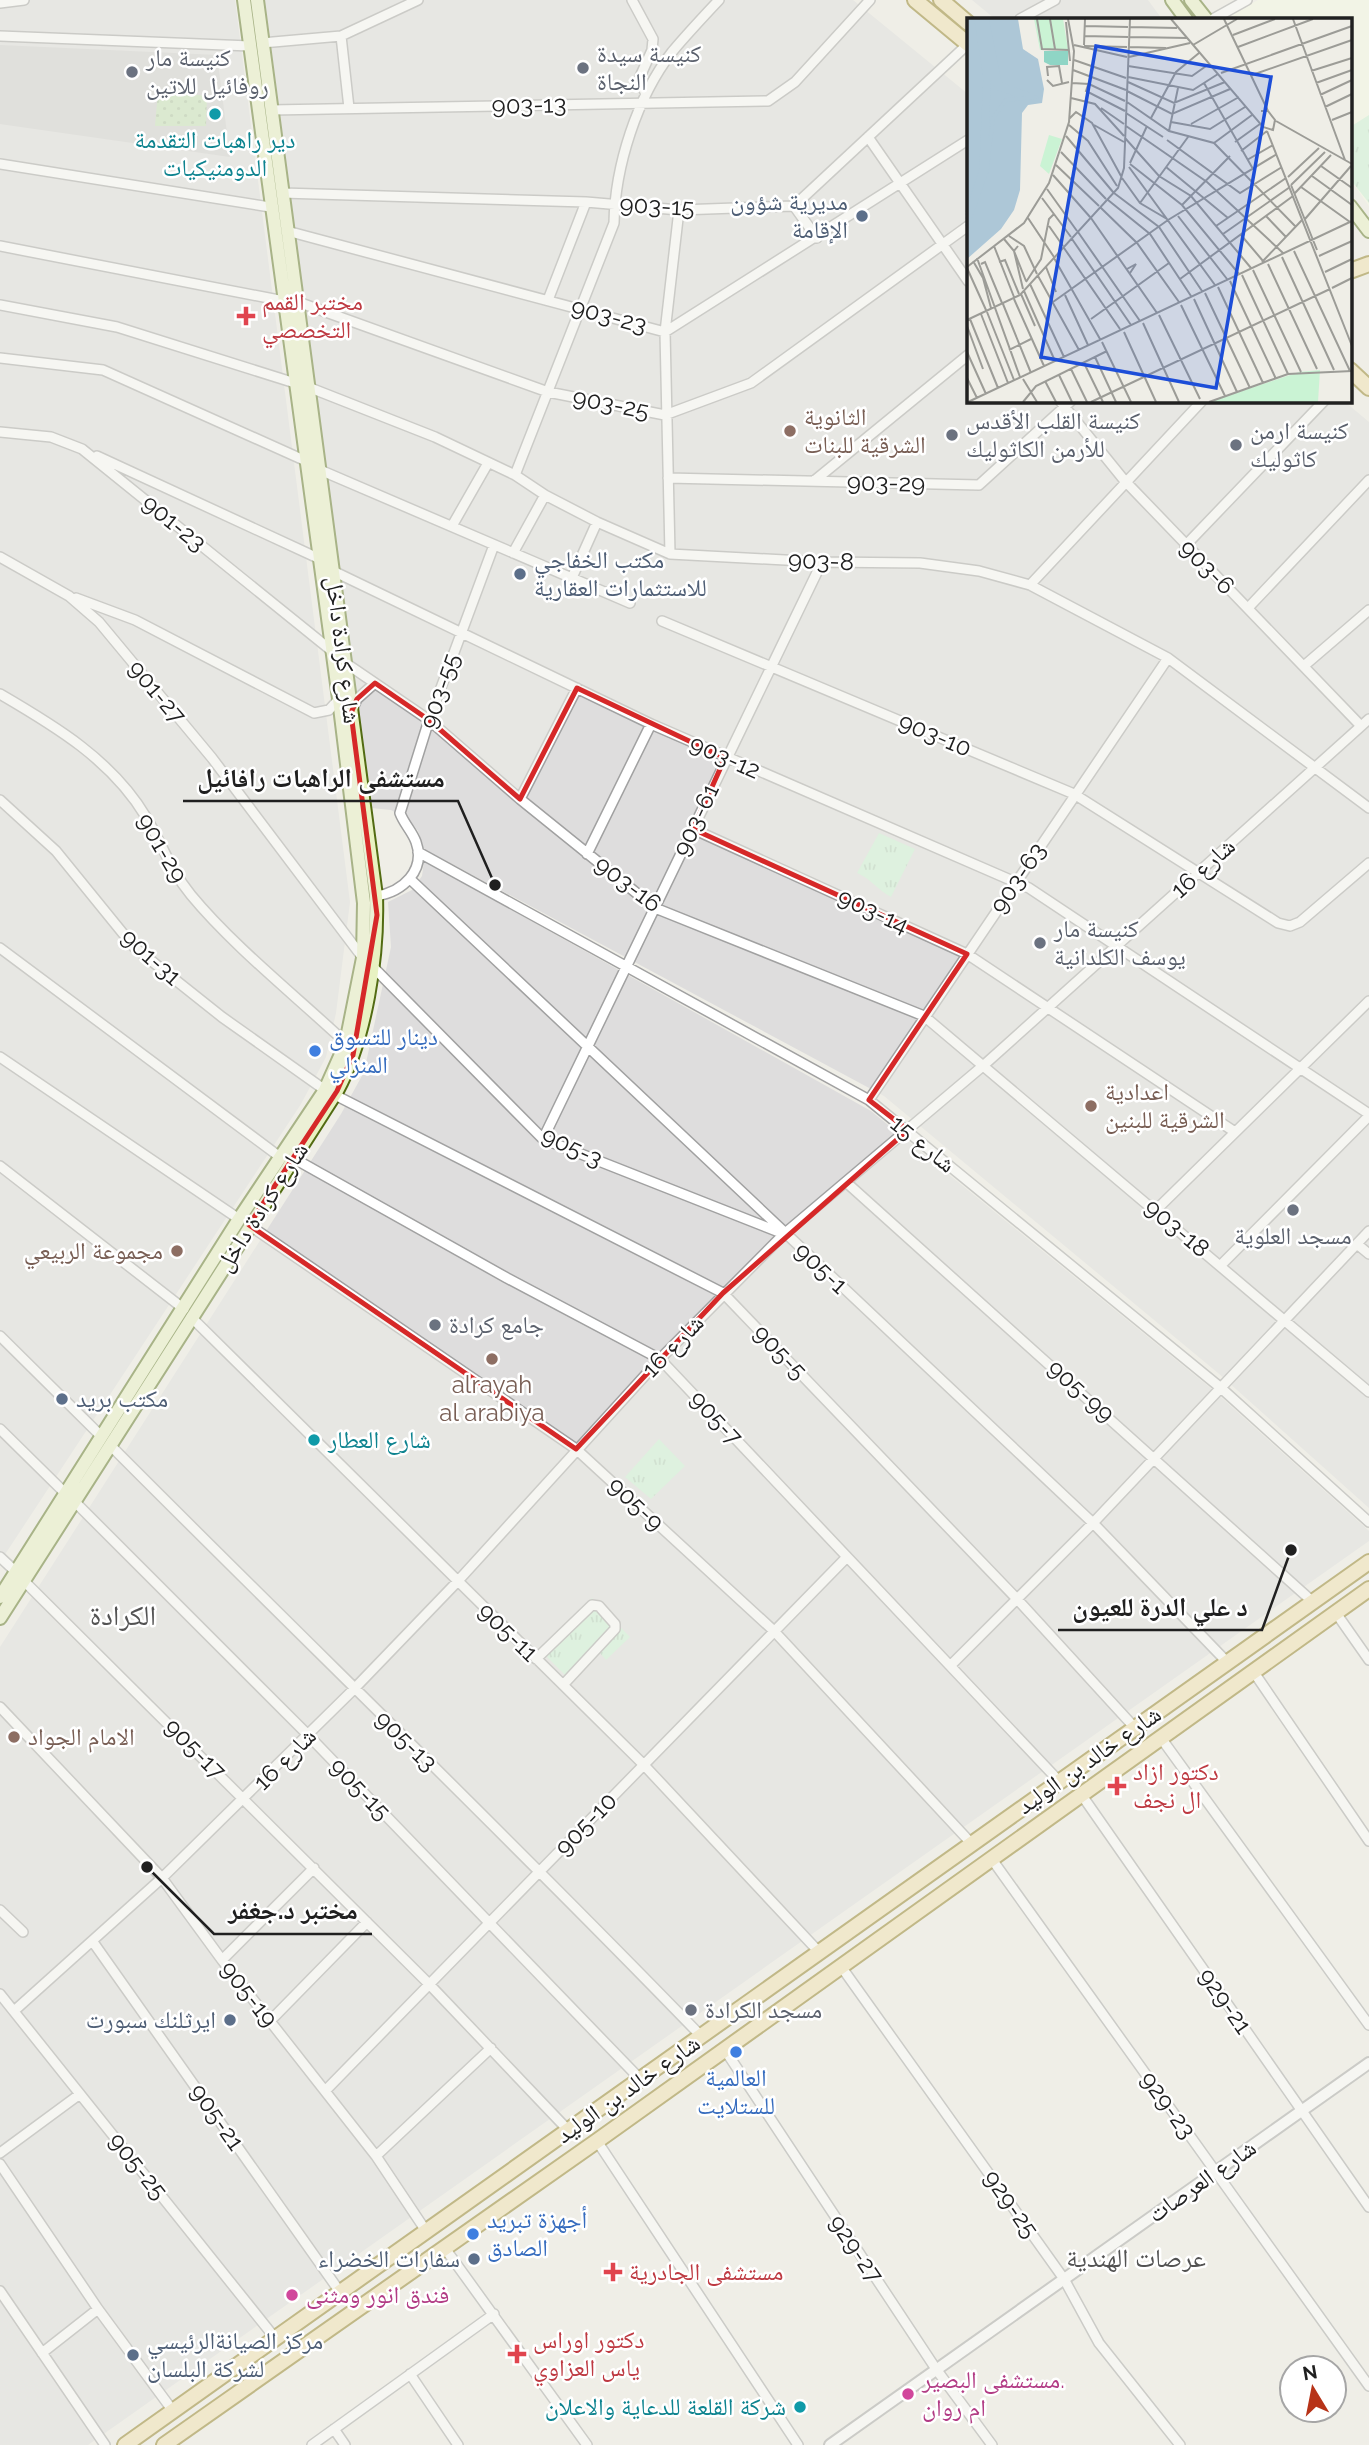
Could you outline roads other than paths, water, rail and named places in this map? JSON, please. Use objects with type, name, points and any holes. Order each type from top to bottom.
[{"type":"main road","name":"شارع كرادة داخل","points":[[244,0],[271,110],[376,896],[353,1055],[293,1158],[244,1222]]},
{"type":"main road","name":"شارع كرادة داخل","points":[[0,1618],[20,1576],[188,1313],[280,1157],[330,1092],[368,962],[364,903],[340,699],[270,207],[256,45],[257,0]]},
{"type":"main road","points":[[915,0],[967,43]]},
{"type":"main road","points":[[940,0],[967,22]]},
{"type":"main road","points":[[1172,0],[1185,18]]},
{"type":"main road","points":[[1191,0],[1205,18]]},
{"type":"main road","points":[[1352,209],[1369,231]]},
{"type":"main road","points":[[1352,270],[1369,264]]},
{"type":"main road","points":[[1352,374],[1369,388]]},
{"type":"main road","name":"شارع خالد بن الوليد","points":[[125,2445],[1369,1562]]},
{"type":"main road","name":"شارع كرادة داخل","points":[[0,1597],[20,1576]]},
{"type":"main road","name":"شارع خالد بن الوليد","points":[[164,2445],[597,2141],[839,1965],[1369,1588]]},
{"type":"street","points":[[0,3],[24,0]]},
{"type":"street","points":[[0,36],[256,45],[341,36],[418,0]]},
{"type":"street","points":[[632,0],[653,38],[652,50],[639,79],[646,94]]},
{"type":"street","points":[[515,475],[614,223],[615,204],[646,94],[671,53],[719,0]]},
{"type":"street","name":"903-13","points":[[271,110],[768,102],[795,82],[870,0]]},
{"type":"street","points":[[1022,18],[1055,0]]},
{"type":"street","points":[[1215,18],[1247,0]]},
{"type":"street","points":[[341,36],[349,108]]},
{"type":"street","points":[[817,238],[794,206],[967,45]]},
{"type":"street","points":[[868,137],[967,280]]},
{"type":"street","name":"903-23","points":[[288,231],[665,332],[967,142]]},
{"type":"street","points":[[0,164],[270,207]]},
{"type":"street","name":"903-15","points":[[282,193],[586,202],[679,209],[794,206]]},
{"type":"street","points":[[548,300],[586,202]]},
{"type":"street","points":[[670,554],[665,332],[679,209]]},
{"type":"street","name":"903-25","points":[[298,302],[548,392],[665,415],[751,383],[967,227]]},
{"type":"street","points":[[0,246],[284,301]]},
{"type":"street","points":[[0,305],[117,327],[295,383]]},
{"type":"street","points":[[814,481],[967,356]]},
{"type":"street","points":[[0,358],[103,370],[306,461]]},
{"type":"street","name":"903-8","points":[[308,387],[435,437],[515,475],[545,495],[597,522],[670,554],[822,562],[920,563],[979,571],[1030,585],[1168,658],[1369,808]]},
{"type":"street","points":[[1030,585],[1124,481],[1201,402]]},
{"type":"street","points":[[1185,546],[1323,402]]},
{"type":"street","name":"903-29","points":[[668,478],[979,485],[1065,403]]},
{"type":"street","name":"903-6","points":[[1065,403],[1124,481],[1305,665],[1361,726]]},
{"type":"street","name":"901-23","points":[[0,432],[51,436],[82,449],[332,651]]},
{"type":"street","points":[[82,449],[320,559]]},
{"type":"street","points":[[452,526],[488,463]]},
{"type":"street","points":[[320,470],[571,580],[630,603]]},
{"type":"street","points":[[1248,608],[1369,480]]},
{"type":"street","points":[[513,553],[545,495]]},
{"type":"street","points":[[571,580],[597,522]]},
{"type":"street","name":"903-55","points":[[418,852],[400,813],[429,720],[494,545]]},
{"type":"street","name":"901-27","points":[[0,557],[69,596],[99,622],[203,748],[368,962]]},
{"type":"street","name":"903-61","points":[[543,1139],[822,562]]},
{"type":"street","name":"903-12","points":[[333,571],[725,758],[1016,883],[1116,944],[1369,1115]]},
{"type":"street","points":[[69,596],[135,620],[313,713],[329,710],[340,699]]},
{"type":"street","points":[[1305,665],[1369,610]]},
{"type":"street","name":"903-10","points":[[662,621],[1074,794],[1278,923],[1290,926],[1300,922],[1369,863]]},
{"type":"street","name":"903-63","points":[[869,1100],[1168,658]]},
{"type":"street","name":"903-16","points":[[344,662],[429,720],[520,799],[655,908],[924,1016],[984,1065]]},
{"type":"street","points":[[351,713],[357,699],[375,683]]},
{"type":"street","points":[[520,799],[577,688]]},
{"type":"street","name":"901-29","points":[[0,694],[67,733],[119,781],[146,816],[170,868],[193,898],[346,1043]]},
{"type":"street","name":"شارع 16","points":[[14,2011],[93,1942],[245,1799],[457,1582],[660,1359],[784,1234],[847,1184],[984,1065],[1046,1006],[1369,719]]},
{"type":"street","points":[[587,853],[651,724]]},
{"type":"street","name":"901-31","points":[[0,800],[56,851],[134,947],[222,1017],[330,1092]]},
{"type":"street","name":"903-14","points":[[693,829],[967,954],[1235,1132]]},
{"type":"street","points":[[376,896],[393,892],[410,878],[416,866],[418,852]]},
{"type":"street","name":"شارع 15","points":[[418,852],[869,1100],[1221,1388],[1369,1522]]},
{"type":"street","name":"905-1","points":[[410,878],[1093,1523],[1227,1662]]},
{"type":"street","points":[[0,948],[280,1157]]},
{"type":"street","name":"905-3","points":[[368,962],[543,1139],[784,1234]]},
{"type":"street","points":[[1156,1210],[1369,1002]]},
{"type":"street","name":"905-9","points":[[0,1057],[576,1449],[774,1631],[971,1843]]},
{"type":"street","name":"903-18","points":[[984,1065],[1369,1392]]},
{"type":"street","name":"905-5","points":[[330,1092],[723,1293],[1017,1599],[1135,1728]]},
{"type":"street","points":[[1221,1265],[1369,1115]]},
{"type":"street","name":"905-7","points":[[293,1158],[507,1278],[660,1359],[1059,1781]]},
{"type":"street","name":"905-11","points":[[0,1166],[188,1313],[643,1765],[819,1952]]},
{"type":"street","name":"905-99","points":[[847,1184],[1155,1458],[1312,1602]]},
{"type":"street","points":[[951,1665],[1093,1523],[1369,1231]]},
{"type":"street","points":[[1357,1244],[1369,1254]]},
{"type":"street","name":"905-13","points":[[0,1336],[353,1690],[541,1870],[702,2037]]},
{"type":"street","name":"905-15","points":[[0,1429],[308,1735],[488,1924],[642,2080]]},
{"type":"street","name":"905-17","points":[[0,1557],[314,1868],[569,2130]]},
{"type":"street","name":"905-10","points":[[325,2091],[847,1557]]},
{"type":"street","points":[[536,1660],[592,1605],[599,1606],[615,1624],[615,1629],[562,1685]]},
{"type":"street","points":[[1336,1613],[1369,1660]]},
{"type":"street","points":[[1253,1671],[1369,1841]]},
{"type":"street","name":"905-19","points":[[0,1707],[162,1878],[222,1960],[376,2156],[426,2231]]},
{"type":"street","points":[[1161,1738],[1369,2025]]},
{"type":"street","name":"929-21","points":[[1081,1794],[1369,2207]]},
{"type":"street","name":"929-23","points":[[991,1858],[1369,2386]]},
{"type":"street","points":[[222,1960],[314,1868]]},
{"type":"street","points":[[0,1910],[23,1932]]},
{"type":"street","points":[[270,2021],[367,1922]]},
{"type":"street","name":"905-21","points":[[93,1942],[340,2292]]},
{"type":"street","name":"929-25","points":[[839,1965],[1064,2279],[1099,2343],[1180,2445]]},
{"type":"street","name":"905-25","points":[[0,1994],[275,2338]]},
{"type":"street","points":[[376,2156],[491,2048]]},
{"type":"street","name":"929-27","points":[[724,2050],[936,2370],[992,2445]]},
{"type":"street","name":"شارع العرصات","points":[[830,2445],[1369,2063]]},
{"type":"street","points":[[0,2153],[80,2094]]},
{"type":"street","points":[[597,2141],[798,2445]]},
{"type":"street","points":[[0,2164],[98,2309],[173,2411]]},
{"type":"street","points":[[444,2247],[587,2445]]},
{"type":"street","points":[[0,2291],[105,2445]]},
{"type":"street","points":[[42,2353],[98,2309]]},
{"type":"street","points":[[312,2445],[494,2314]]},
{"type":"street","points":[[410,2374],[458,2445]]},
{"type":"street","points":[[334,2429],[345,2445]]},
{"type":"place","name":"كنيسة سيدة النجاة","points":[[583,68]]},
{"type":"place","name":"كنيسة مار روفائيل للاتين","points":[[132,72]]},
{"type":"place","name":"دير راهبات التقدمة الدومنيكيات","points":[[215,114]]},
{"type":"place","name":"مديرية شؤون الإقامة","points":[[862,216]]},
{"type":"place","name":"مختبر القمم التخصصي","points":[[246,316]]},
{"type":"place","name":"الثانوية الشرقية للبنات","points":[[790,431]]},
{"type":"place","name":"كنيسة القلب الأقدس للأرمن الكاثوليك","points":[[952,435]]},
{"type":"place","name":"كنيسة ارمن كاثوليك","points":[[1236,445]]},
{"type":"place","name":"مكتب الخفاجي للاستثمارات العقارية","points":[[520,574]]},
{"type":"place","name":"مستشفى الراهبات رافائيل","points":[[495,885]]},
{"type":"place","name":"كنيسة مار يوسف الكلدانية","points":[[1040,943]]},
{"type":"place","name":"دينار للتسوق المنزلي","points":[[315,1051]]},
{"type":"place","name":"اعدادية الشرقية للبنين","points":[[1091,1106]]},
{"type":"place","name":"مسجد العلوية","points":[[1293,1210]]},
{"type":"place","name":"مجموعة الربيعي","points":[[177,1251]]},
{"type":"place","name":"جامع كرادة","points":[[435,1325]]},
{"type":"place","name":"alrayah al arabiya","points":[[492,1359]]},
{"type":"place","name":"مكتب بريد","points":[[62,1399]]},
{"type":"place","name":"شارع العطار","points":[[314,1440]]},
{"type":"place","name":"د علي الدرة للعيون","points":[[1291,1550]]},
{"type":"place","name":"الامام الجواد","points":[[14,1737]]},
{"type":"place","name":"دكتور ازاد ال نجف","points":[[1117,1786]]},
{"type":"place","name":"مختبر د.جغفر","points":[[147,1867]]},
{"type":"place","name":"مسجد الكرادة","points":[[691,2010]]},
{"type":"place","name":"ايرثلنك سبورت","points":[[230,2020]]},
{"type":"place","name":"العالمية للستلايت","points":[[736,2052]]},
{"type":"place","name":"أجهزة تبريد الصادق","points":[[473,2234]]},
{"type":"place","name":"سفارات الخضراء","points":[[474,2259]]},
{"type":"place","name":"مستشفى الجادرية","points":[[613,2272]]},
{"type":"place","name":"فندق انور ومثنى","points":[[292,2295]]},
{"type":"place","name":"دكتور اوراس ياس العزاوي","points":[[517,2354]]},
{"type":"place","name":"مركز الصيانةالرئيسي لشركة البلسان","points":[[133,2355]]},
{"type":"place","name":"مستشفى البصير. ام روان","points":[[908,2394]]},
{"type":"place","name":"شركة القلعة للدعاية والاعلان","points":[[800,2407]]},
{"type":"district","name":"الكرادة","points":[[123,1615]]},
{"type":"district","name":"عرصات الهندية","points":[[1136,2258]]}]
